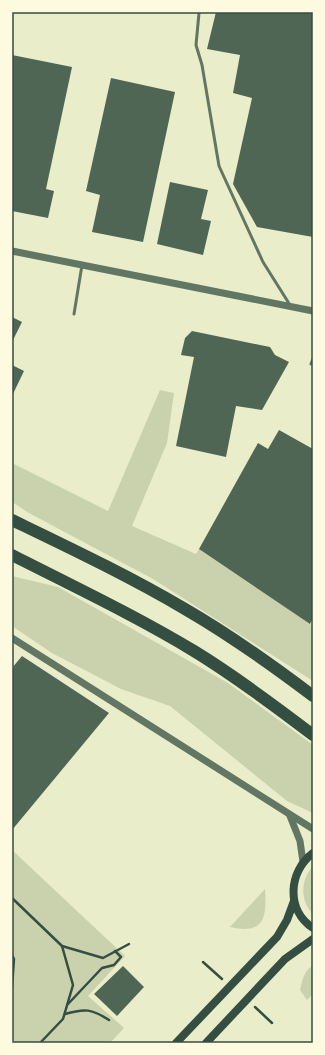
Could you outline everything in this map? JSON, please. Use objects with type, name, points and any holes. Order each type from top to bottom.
[{"type":"highway","points":[[12,520],[95,560],[185,609],[263,658],[313,696]]},
{"type":"highway","points":[[12,555],[194,651],[313,735]]},
{"type":"main road","points":[[176,1043],[277,937],[287,920],[294,901],[294,880],[303,862],[313,854]]},
{"type":"main road","points":[[294,901],[302,918],[313,928]]},
{"type":"main road","points":[[206,1043],[286,959],[313,939]]},
{"type":"street","points":[[12,251],[313,311]]},
{"type":"street","points":[[12,638],[290,816],[313,829]]},
{"type":"street","points":[[290,816],[300,841],[303,862]]},
{"type":"lane","points":[[199,14],[196,45],[202,65],[219,166],[263,262],[291,306]]},
{"type":"lane","points":[[74,314],[82,265]]},
{"type":"lane","points":[[311,364],[313,359]]},
{"type":"path","points":[[12,898],[62,946],[103,958],[129,944]]},
{"type":"path","points":[[40,1043],[63,1019],[73,985],[62,946]]},
{"type":"path","points":[[67,1004],[102,968],[114,965],[120,957],[115,952]]},
{"type":"path","points":[[12,955],[14,959],[12,987]]},
{"type":"path","points":[[64,1014],[78,1010],[93,1010],[110,1020]]},
{"type":"green space","points":[[160,390],[174,393],[167,443],[132,526],[196,554],[199,549],[313,626],[313,681],[153,579],[29,513],[12,502],[12,463],[108,511]]},
{"type":"green space","points":[[12,576],[58,587],[228,683],[313,745],[313,813],[287,801],[170,706],[121,689],[52,653],[12,626]]},
{"type":"green space","points":[[12,850],[125,956],[88,996],[124,1028],[110,1043],[12,1043]]},
{"type":"green space","points":[[313,866],[313,914],[306,903],[303,890],[306,878]]},
{"type":"green space","points":[[265,889],[265,908],[264,916],[261,922],[257,926],[250,929],[230,927]]},
{"type":"green space","points":[[313,966],[313,994],[307,1000],[300,990],[305,973]]},
{"type":"building","points":[[216,12],[313,12],[313,237],[257,227],[233,184],[252,98],[233,93],[240,55],[207,49]]},
{"type":"building","points":[[12,55],[72,67],[46,189],[54,191],[48,218],[12,211]]},
{"type":"building","points":[[111,78],[175,92],[143,242],[92,232],[100,195],[86,191]]},
{"type":"building","points":[[170,182],[208,190],[201,219],[211,221],[203,255],[157,244]]},
{"type":"building","points":[[12,317],[22,322],[12,342]]},
{"type":"building","points":[[192,331],[270,347],[275,355],[289,362],[262,410],[236,406],[226,457],[176,446],[194,357],[181,355],[185,338]]},
{"type":"building","points":[[12,365],[24,371],[12,396]]},
{"type":"building","points":[[279,430],[313,449],[313,618],[310,624],[199,549],[258,443],[268,449]]},
{"type":"building","points":[[22,656],[109,713],[12,830],[12,668]]},
{"type":"building","points":[[123,966],[144,987],[117,1016],[94,994]]}]
